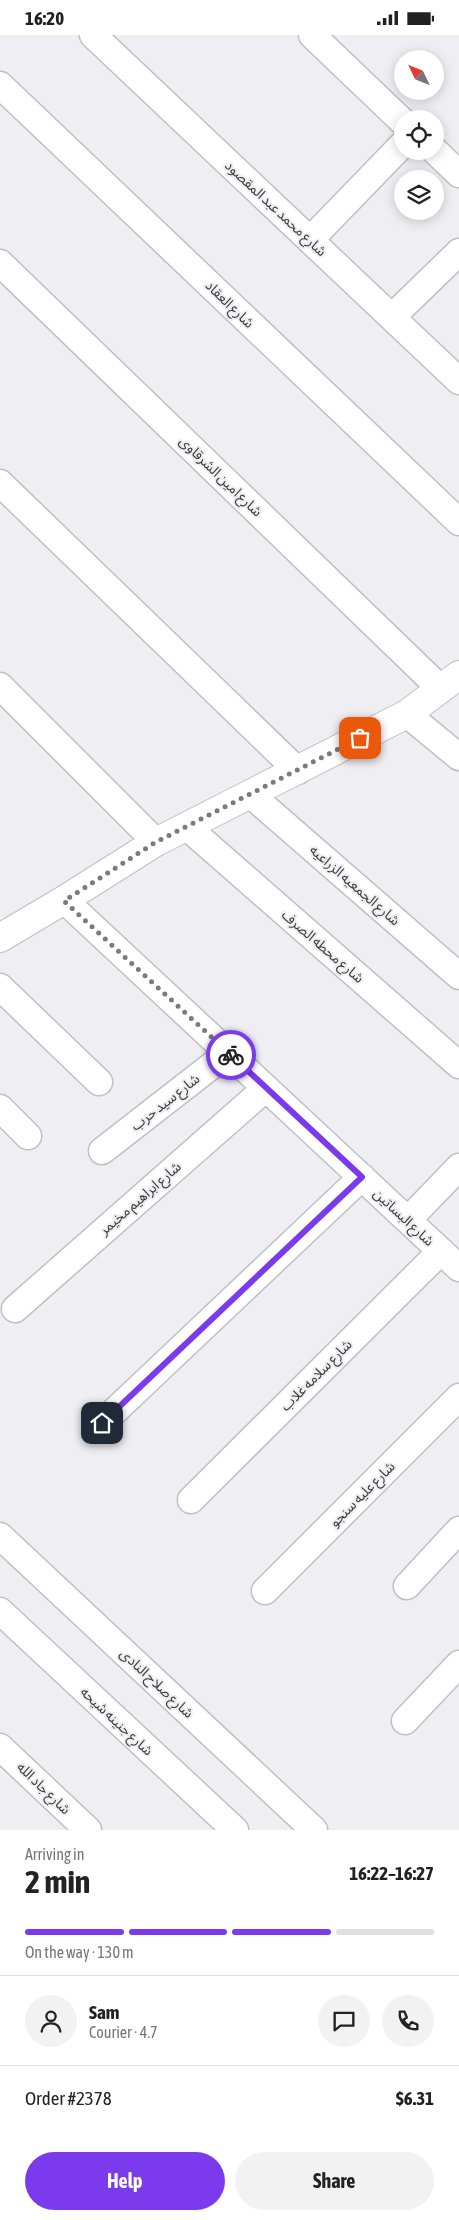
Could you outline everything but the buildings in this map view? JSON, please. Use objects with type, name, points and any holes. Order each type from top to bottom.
[{"type":"street","name":"شارع محمد عبد المقصود","points":[[93,35],[459,381]]},
{"type":"street","points":[[312,35],[394,113]]},
{"type":"street","name":"شارع العقاد","points":[[0,85],[459,522]]},
{"type":"street","points":[[310,240],[394,153]]},
{"type":"street","points":[[444,160],[459,174]]},
{"type":"street","points":[[392,317],[459,252]]},
{"type":"street","name":"شارع امين الشرقاوى","points":[[0,263],[450,682]]},
{"type":"street","points":[[0,483],[298,771]]},
{"type":"street","points":[[0,938],[64,901],[156,842],[407,714],[450,682]]},
{"type":"street","points":[[0,686],[156,842]]},
{"type":"street","points":[[407,714],[459,757]]},
{"type":"street","name":"شارع الجمعيه الزراعيه","points":[[251,795],[459,976]]},
{"type":"street","name":"شارع محطه الصرف","points":[[187,827],[459,1065]]},
{"type":"street","name":"شارع البساتين","points":[[64,901],[450,1259]]},
{"type":"street","points":[[0,987],[99,1082]]},
{"type":"street","name":"شارع سيد حرب","points":[[102,1151],[228,1053]]},
{"type":"street","name":"شارع ابراهيم مخيمر","points":[[15,1309],[266,1088]]},
{"type":"street","points":[[0,1108],[28,1136]]},
{"type":"street","points":[[408,1220],[459,1167]]},
{"type":"street","points":[[102,1423],[362,1177]]},
{"type":"street","name":"شارع سلامه غلاب","points":[[191,1500],[450,1259]]},
{"type":"street","name":"شارع عليه سنجو","points":[[265,1591],[459,1397]]},
{"type":"street","points":[[407,1586],[459,1530]]},
{"type":"street","name":"شارع صلاح النادى","points":[[0,1536],[314,1830]]},
{"type":"street","name":"شارع جنينه شيحه","points":[[0,1611],[235,1830]]},
{"type":"street","points":[[405,1721],[459,1664]]},
{"type":"street","name":"شارع جاد الله","points":[[0,1747],[88,1830]]},
{"type":"way so far","points":[[231,1055],[64,901],[156,842],[360,738]]},
{"type":"route","points":[[102,1423],[362,1177],[231,1055]]}]
